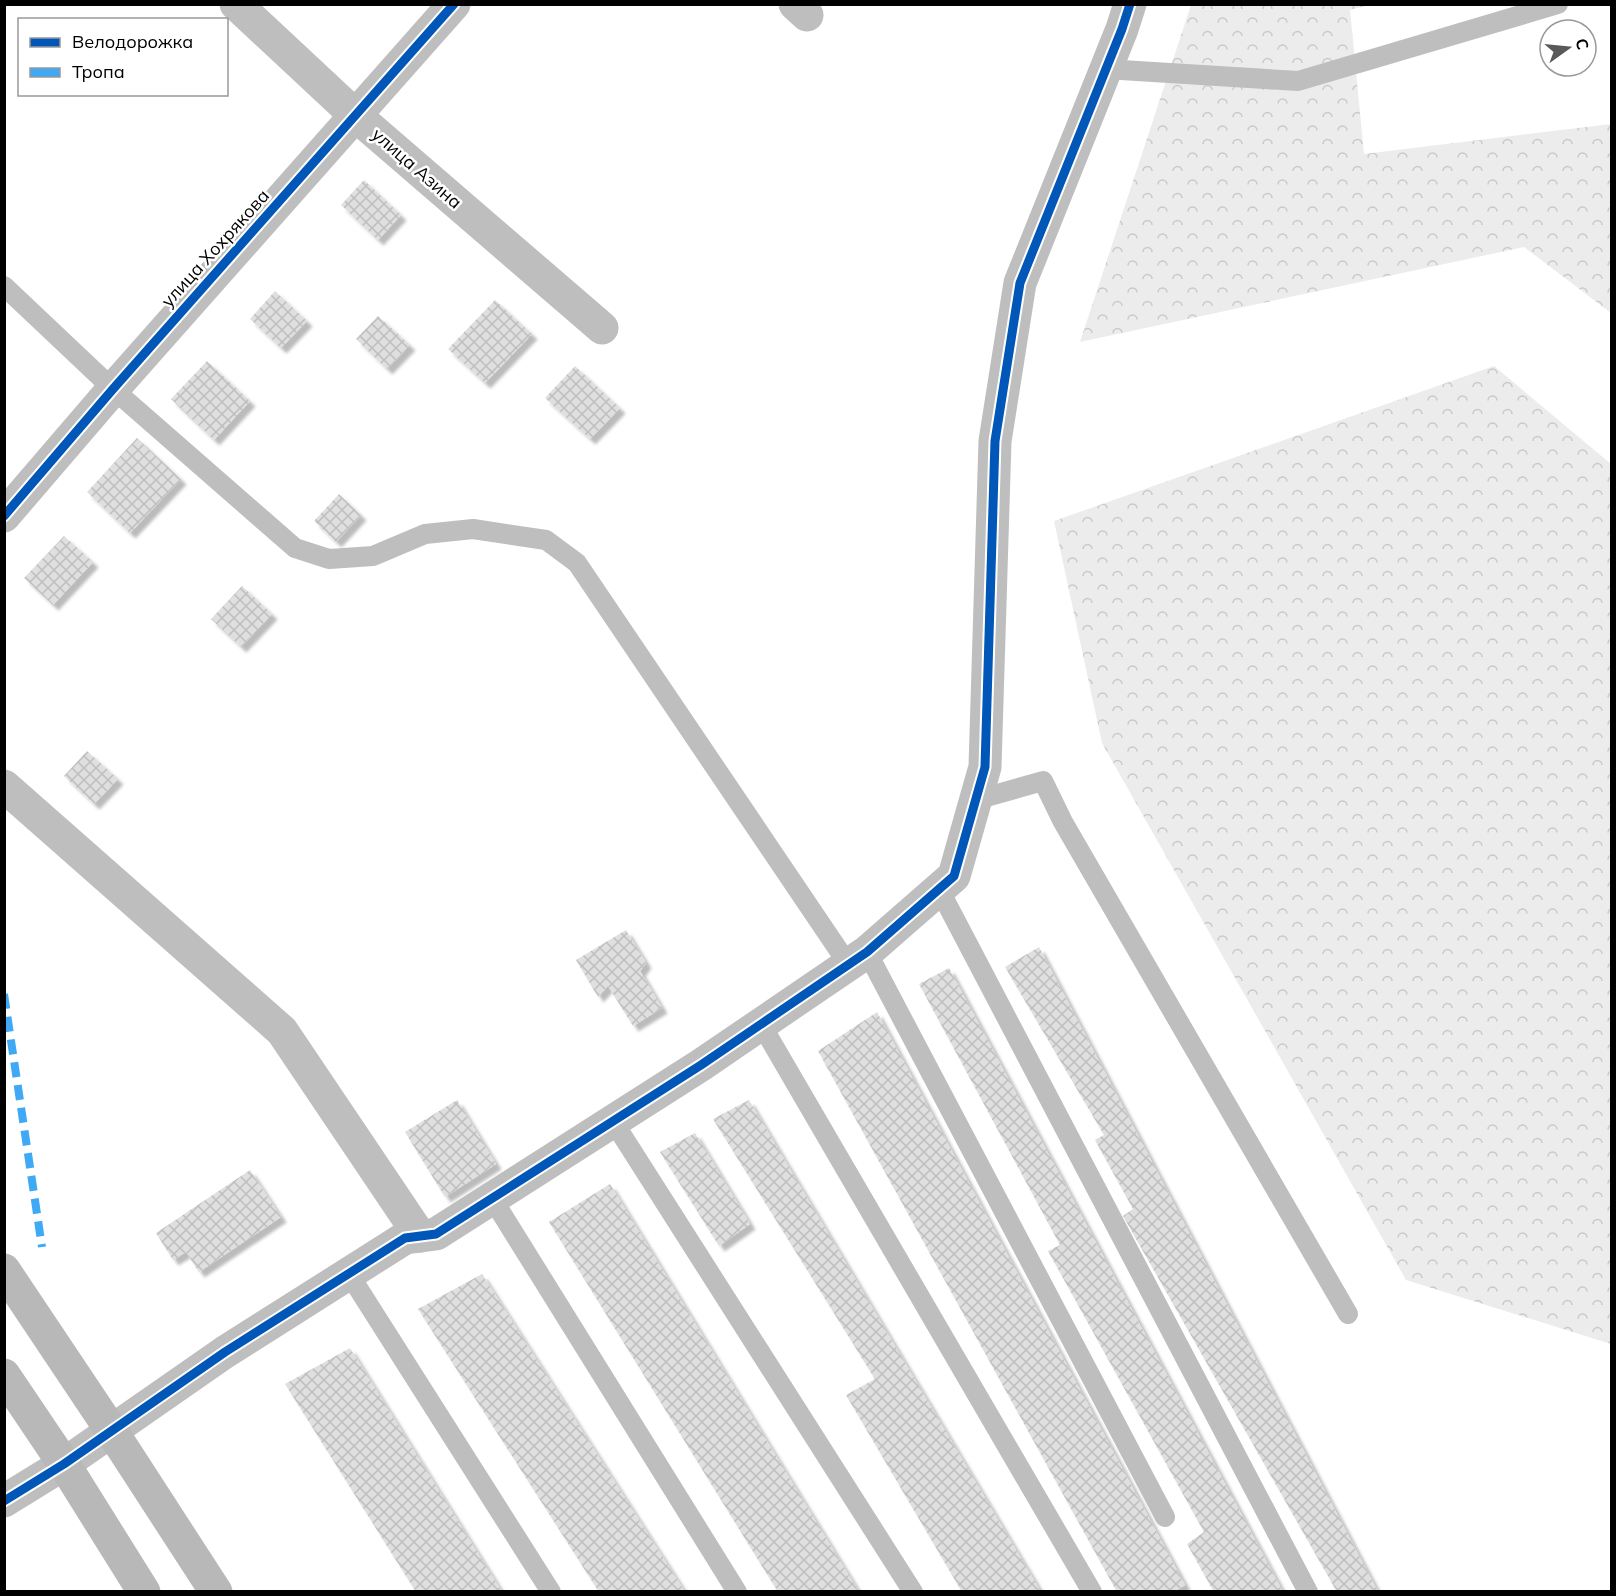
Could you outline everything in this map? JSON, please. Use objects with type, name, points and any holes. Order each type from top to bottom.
[{"type":"main road","points":[[4,1270],[216,1592]]},
{"type":"main road","points":[[4,1375],[64,1464],[144,1592]]},
{"type":"street","name":"улица Азина","points":[[236,4],[355,115],[602,328]]},
{"type":"street","name":"улица Хохрякова","points":[[4,516],[113,389],[454,4]]},
{"type":"street","points":[[4,1501],[64,1464],[225,1352],[405,1238],[436,1233],[701,1065],[857,958],[954,876],[985,767],[995,441],[1020,283],[1130,4]]},
{"type":"street","points":[[4,786],[282,1031],[420,1236]]},
{"type":"lane","points":[[1105,69],[1298,81],[1558,4]]},
{"type":"lane","points":[[4,286],[113,389],[295,549],[329,559],[373,556],[425,534],[473,529],[546,540],[577,563],[857,958],[1165,1516]]},
{"type":"lane","points":[[976,800],[1043,781],[1063,822],[1348,1314]]},
{"type":"lane","points":[[939,888],[1308,1592]]},
{"type":"lane","points":[[761,1024],[1092,1592]]},
{"type":"lane","points":[[613,1121],[913,1592]]},
{"type":"lane","points":[[492,1198],[737,1592]]},
{"type":"lane","points":[[349,1274],[550,1592]]},
{"type":"green space","points":[[1191,5],[1369,5],[1350,10],[1364,154],[1611,124],[1611,313],[1524,247],[1080,342]]},
{"type":"green space","points":[[1494,366],[1611,464],[1611,1344],[1406,1280],[1102,743],[1054,521]]},
{"type":"building","points":[[364,180],[401,215],[378,240],[341,205]]},
{"type":"building","points":[[275,291],[307,321],[281,348],[250,319]]},
{"type":"building","points":[[495,300],[532,334],[485,383],[448,349]]},
{"type":"building","points":[[378,316],[410,345],[387,369],[356,339]]},
{"type":"building","points":[[207,361],[250,401],[214,440],[171,399]]},
{"type":"building","points":[[575,366],[620,408],[590,439],[545,398]]},
{"type":"building","points":[[137,438],[181,479],[130,533],[87,492]]},
{"type":"building","points":[[339,494],[361,515],[336,542],[314,521]]},
{"type":"building","points":[[64,536],[93,562],[53,605],[24,578]]},
{"type":"building","points":[[242,586],[272,614],[241,647],[211,619]]},
{"type":"building","points":[[87,751],[118,779],[94,804],[64,776]]},
{"type":"building","points":[[626,930],[646,963],[640,971],[662,1008],[633,1026],[608,986],[598,997],[576,960]]},
{"type":"building","points":[[1039,947],[1378,1592],[1337,1592],[1123,1216],[1133,1209],[1095,1140],[1104,1135],[1005,967]]},
{"type":"building","points":[[949,968],[1283,1592],[1214,1592],[1187,1544],[1204,1532],[1048,1251],[1060,1245],[919,984]]},
{"type":"building","points":[[877,1012],[1185,1585],[1174,1592],[1117,1592],[818,1051]]},
{"type":"building","points":[[457,1100],[496,1164],[445,1197],[405,1132]]},
{"type":"building","points":[[749,1100],[1041,1592],[962,1592],[846,1395],[875,1379],[713,1119]]},
{"type":"building","points":[[695,1133],[750,1224],[719,1246],[660,1152]]},
{"type":"building","points":[[250,1170],[281,1217],[199,1272],[186,1252],[173,1260],[156,1233]]},
{"type":"building","points":[[610,1184],[859,1592],[778,1592],[549,1222]]},
{"type":"building","points":[[482,1274],[685,1592],[599,1592],[418,1309]]},
{"type":"building","points":[[350,1348],[502,1592],[416,1592],[285,1384]]},
{"type":"marked path","points":[[4,994],[42,1247]]},
{"type":"cycle path","points":[[4,516],[113,389],[454,4]]},
{"type":"cycle path","points":[[4,1501],[64,1464],[225,1352],[405,1238],[436,1234],[701,1065],[867,952],[954,876],[985,767],[995,441],[1020,283],[1130,4]]}]
